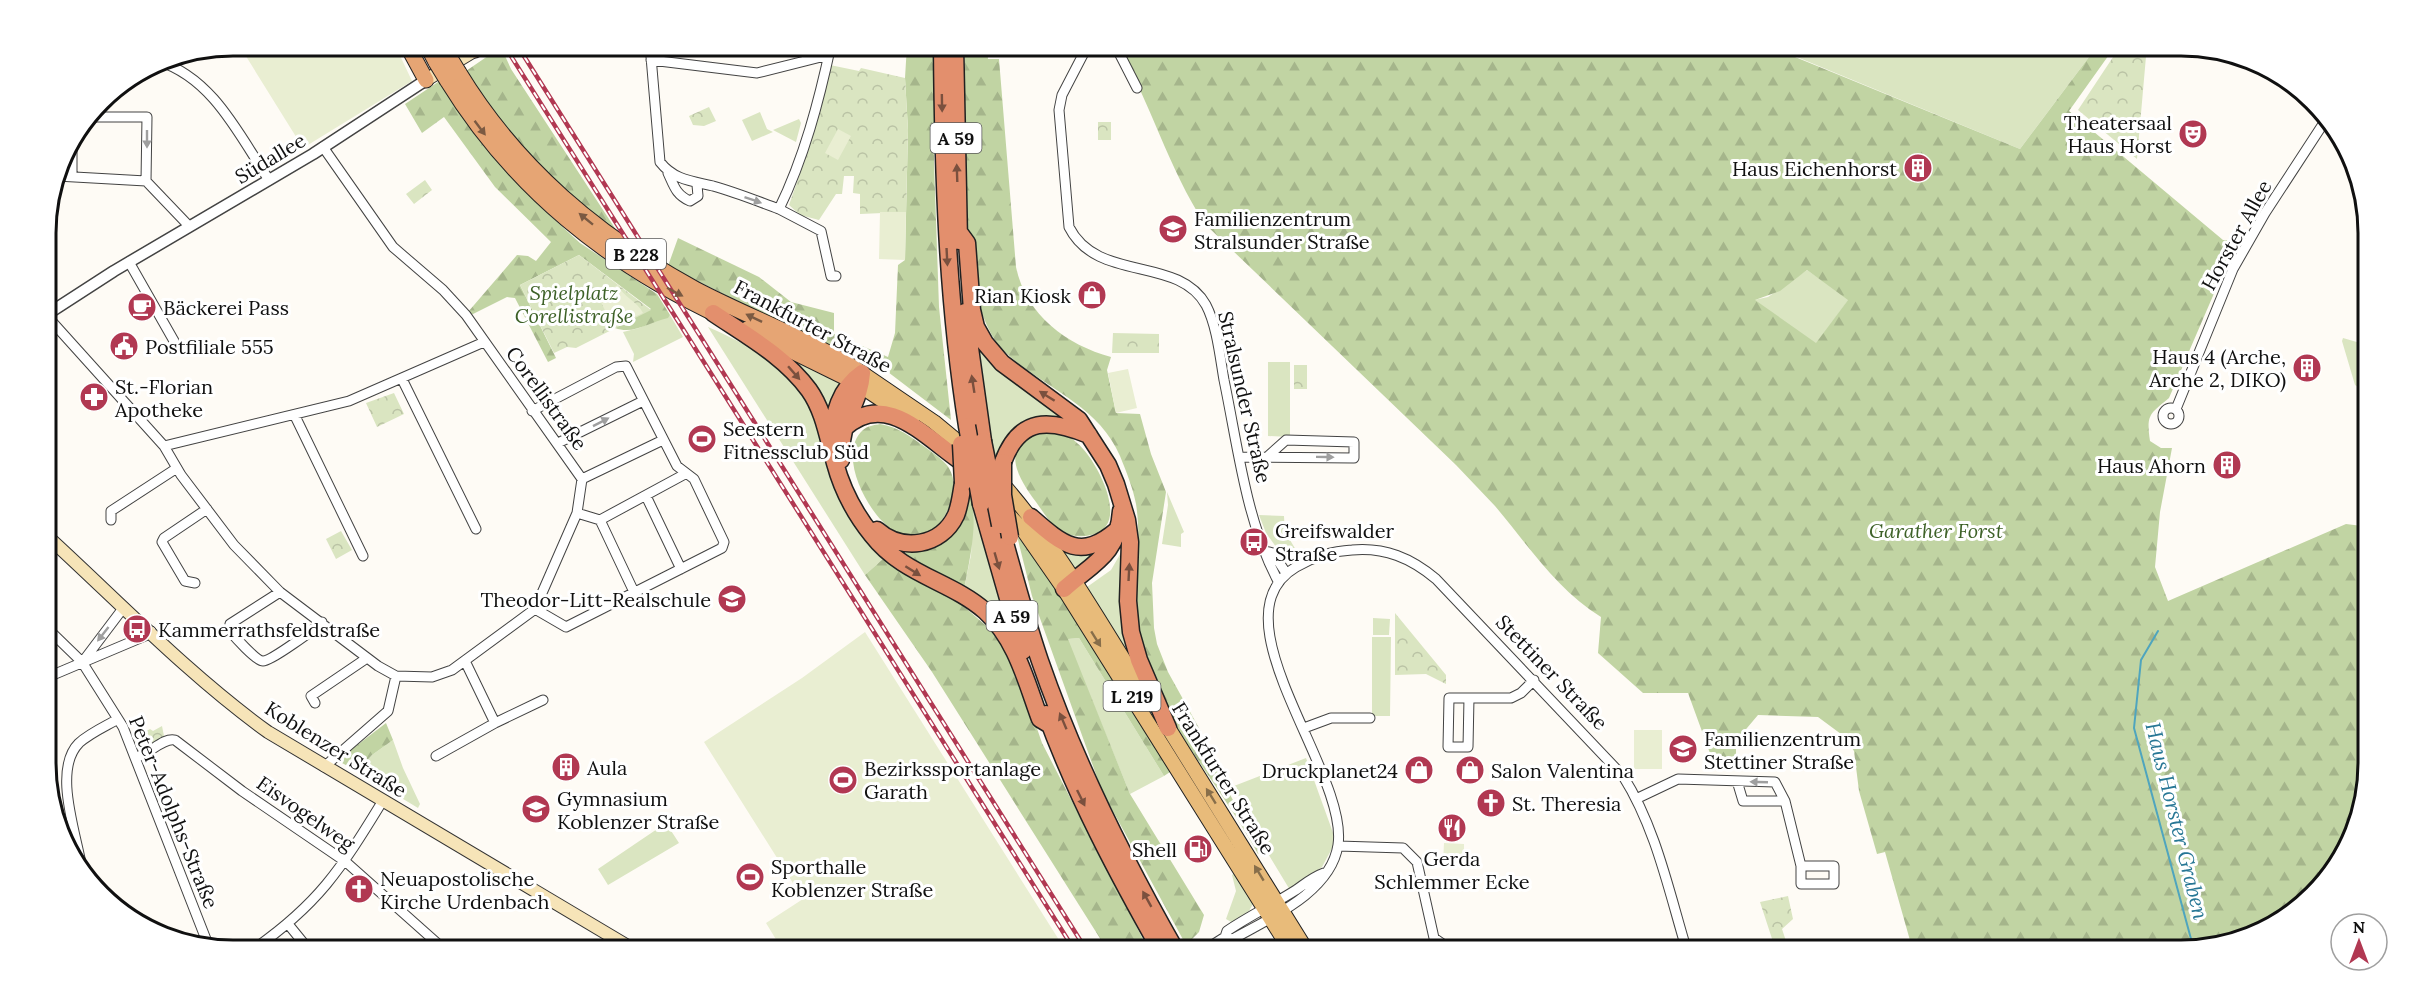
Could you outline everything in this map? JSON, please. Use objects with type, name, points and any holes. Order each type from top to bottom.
[{"type":"highway","points":[[412,55],[426,80]]},
{"type":"highway","name":"Frankfurter Straße","points":[[442,55],[490,141],[556,213],[618,260],[714,313],[858,380]]},
{"type":"highway","name":"A 59","points":[[942,55],[944,199],[957,362],[952,374],[981,504],[1012,616],[1050,725],[1116,868],[1155,940]]},
{"type":"highway","name":"A 59","points":[[955,55],[959,232],[970,360],[983,441],[1012,566],[1040,662],[1085,775],[1146,899],[1170,940]]},
{"type":"highway","name":"Frankfurter Straße","points":[[453,77],[520,156],[567,203],[600,230],[695,289],[858,380]]},
{"type":"highway","points":[[959,232],[967,243],[972,310],[976,327],[985,343],[1002,363],[1062,405],[1079,420],[1108,465],[1121,502],[1123,542],[1114,560],[1100,574],[1073,585]]},
{"type":"highway","points":[[714,313],[785,363],[809,391],[830,443],[843,488],[873,537],[903,564],[983,610],[1002,629],[1015,651],[1040,719],[1050,725]]},
{"type":"highway","points":[[830,443],[833,419],[840,399],[858,380]]},
{"type":"highway","points":[[858,380],[842,430],[841,462],[849,485],[864,513],[878,531],[888,538],[903,544],[918,544],[939,536],[947,530],[957,513],[963,483],[962,423]]},
{"type":"highway","points":[[842,430],[855,418],[868,412],[884,412],[903,421],[959,460]]},
{"type":"highway","points":[[1005,531],[1003,462],[1014,440],[1034,426],[1062,424],[1089,435]]},
{"type":"highway","points":[[1031,517],[1054,537],[1079,548],[1103,542],[1123,524]]},
{"type":"highway","points":[[1123,524],[1130,542],[1128,601],[1131,632],[1139,660],[1168,728]]},
{"type":"main road","points":[[426,80],[465,55]]},
{"type":"main road","name":"Frankfurter Straße","points":[[858,380],[901,411],[959,460],[1073,585],[1168,728],[1273,908],[1287,940]]},
{"type":"main road","name":"Frankfurter Straße","points":[[858,380],[934,422],[986,466],[1031,517],[1273,908],[1298,940]]},
{"type":"main road","name":"Koblenzer Straße","points":[[56,544],[246,716],[382,802],[617,940]]},
{"type":"street","points":[[651,55],[660,162],[668,173],[676,192],[690,201],[698,196],[697,185]]},
{"type":"street","points":[[651,60],[757,73],[814,55]]},
{"type":"street","points":[[779,209],[794,179],[829,55]]},
{"type":"street","name":"Stralsunder Straße","points":[[1083,55],[1062,95],[1059,110],[1069,227],[1078,243],[1096,256],[1185,285],[1205,304],[1220,360],[1254,519],[1265,556],[1278,581]]},
{"type":"street","points":[[1120,55],[1137,88]]},
{"type":"street","points":[[174,66],[208,92],[269,180]]},
{"type":"street","name":"Südallee","points":[[56,309],[129,262],[323,147],[426,80]]},
{"type":"street","points":[[99,117],[147,117],[147,181],[189,226]]},
{"type":"street","name":"Horster Allee","points":[[2176,409],[2233,269],[2293,168],[2322,126]]},
{"type":"street","points":[[323,147],[382,234],[417,269],[443,290],[484,342]]},
{"type":"street","points":[[72,159],[72,177]]},
{"type":"street","points":[[668,173],[697,185],[711,186],[779,209],[820,231],[831,276],[836,276]]},
{"type":"street","points":[[65,177],[147,181]]},
{"type":"street","points":[[129,262],[174,341]]},
{"type":"street","points":[[56,326],[164,446],[177,468],[234,545],[280,592],[367,658],[396,676],[393,698],[388,711],[324,767]]},
{"type":"street","name":"Corellistraße","points":[[164,446],[295,416],[349,401],[484,342],[582,479],[577,513],[535,609],[465,662],[432,677],[396,676]]},
{"type":"street","points":[[532,411],[623,365],[626,366],[677,466],[694,479],[724,542],[722,548],[566,627],[535,609]]},
{"type":"street","points":[[402,379],[476,529]]},
{"type":"street","points":[[558,443],[643,401]]},
{"type":"street","points":[[295,416],[363,556]]},
{"type":"street","points":[[582,479],[663,440]]},
{"type":"street","points":[[1240,457],[1354,458],[1354,442],[1286,440],[1267,457]]},
{"type":"street","points":[[111,520],[111,511],[177,468]]},
{"type":"street","points":[[577,513],[600,520],[686,474]]},
{"type":"street","points":[[646,496],[681,568]]},
{"type":"street","points":[[195,583],[185,581],[162,542],[164,538],[207,509]]},
{"type":"street","points":[[600,520],[634,592]]},
{"type":"street","name":"Stettiner Straße","points":[[1278,581],[1286,573],[1311,560],[1349,550],[1380,550],[1399,555],[1427,572],[1441,584],[1609,759],[1638,798],[1649,825],[1684,940]]},
{"type":"street","name":"Stralsunder Straße","points":[[1265,551],[1273,554],[1286,573]]},
{"type":"street","points":[[1222,940],[1225,938],[1227,931],[1273,908],[1312,877],[1324,873],[1338,846],[1336,819],[1304,728],[1272,650],[1268,628],[1268,608],[1278,581]]},
{"type":"street","points":[[280,592],[230,624],[229,630],[257,659],[267,660],[314,630],[322,622]]},
{"type":"street","points":[[82,662],[124,607]]},
{"type":"street","points":[[56,673],[145,636],[151,631]]},
{"type":"street","name":"Peter-Adolphs-Straße","points":[[56,637],[82,662],[118,719],[136,757],[206,938]]},
{"type":"street","points":[[315,704],[311,696],[367,658]]},
{"type":"street","points":[[465,662],[495,723]]},
{"type":"street","points":[[1469,698],[1468,747],[1448,747],[1449,698],[1517,697],[1534,680]]},
{"type":"street","points":[[436,756],[495,723],[543,700]]},
{"type":"street","points":[[1304,728],[1330,718],[1370,718]]},
{"type":"street","points":[[79,851],[66,784],[66,768],[72,753],[80,742],[118,719]]},
{"type":"street","name":"Eisvogelweg","points":[[136,757],[148,754],[169,739],[176,740],[233,784],[346,861],[434,940]]},
{"type":"street","points":[[1638,798],[1671,781],[1775,782],[1785,801],[1801,866]]},
{"type":"street","points":[[1737,781],[1743,801],[1785,801]]},
{"type":"street","points":[[266,940],[288,924],[320,894],[346,861],[382,802]]},
{"type":"street","points":[[1338,846],[1403,848],[1411,853],[1417,862],[1434,938],[1437,940]]},
{"type":"street","points":[[288,924],[301,940]]},
{"type":"green space","points":[[245,55],[400,55],[412,81],[303,148]]},
{"type":"green space","points":[[489,55],[505,55],[511,69],[622,239],[575,203],[501,125],[466,71]]},
{"type":"green space","points":[[906,55],[934,55],[934,162],[939,307],[951,420],[884,369],[797,331],[668,266],[678,238],[759,277],[791,302],[834,313],[834,334],[888,357],[895,333],[898,265],[905,260],[908,130],[905,78]]},
{"type":"green space","points":[[965,55],[988,55],[988,59],[999,59],[1016,267],[1021,284],[1029,300],[1051,326],[1079,345],[1111,357],[1107,370],[1116,413],[1140,414],[1151,454],[1166,492],[1152,583],[1157,644],[1168,672],[1230,784],[1227,789],[1261,852],[1258,854],[1175,724],[1149,669],[1140,639],[1138,622],[1136,504],[1120,456],[1098,423],[1083,409],[1004,351],[987,326],[976,292],[969,251],[964,160]]},
{"type":"green space","name":"Garather Forst","points":[[1122,55],[1790,55],[2020,149],[2090,55],[2109,55],[2069,111],[2223,240],[2237,240],[2169,398],[2151,415],[2149,420],[2150,441],[2161,448],[2172,448],[2160,512],[2155,567],[2168,601],[2346,524],[2358,526],[2358,764],[2356,787],[2348,820],[2328,862],[2306,889],[2269,917],[2248,927],[2204,939],[1910,940],[1885,852],[1877,854],[1859,791],[1854,751],[1845,737],[1818,717],[1758,715],[1736,741],[1736,767],[1715,767],[1688,693],[1643,693],[1598,653],[1601,617],[1585,606],[1557,580],[1495,506],[1456,465],[1205,224],[1180,181]],"holes":[[[1807,270],[1848,300],[1816,343],[1755,300],[1780,291]]]},
{"type":"green space","points":[[1792,55],[2090,55],[2020,149]]},
{"type":"green space","points":[[2114,55],[2146,55],[2137,159],[2078,110]]},
{"type":"green space","points":[[830,65],[859,71],[861,68],[905,78],[908,130],[906,212],[860,214],[860,194],[853,193],[854,176],[844,176],[842,194],[836,194],[819,220],[800,215],[789,205],[809,148]]},
{"type":"green space","points":[[441,80],[544,210],[580,243],[657,294],[670,315],[668,318],[635,329],[615,328],[651,309],[579,255],[520,285],[556,358],[548,362],[515,298],[507,297],[471,315],[468,312],[517,255],[528,256],[536,261],[551,242],[495,187],[444,117],[422,133],[405,104]]},
{"type":"green space","points":[[709,107],[716,121],[704,126],[693,125],[689,116]]},
{"type":"green space","points":[[760,112],[767,129],[773,132],[752,141],[742,120]]},
{"type":"green space","points":[[799,119],[801,123],[796,142],[773,130]]},
{"type":"green space","points":[[1098,122],[1111,122],[1111,140],[1098,140]]},
{"type":"green space","points":[[838,129],[851,136],[838,160],[825,153]]},
{"type":"green space","points":[[425,180],[432,190],[414,204],[406,194]]},
{"type":"green space","points":[[880,212],[906,212],[905,260],[879,259]]},
{"type":"green space","name":"Spielplatz Corellistraße","points":[[579,255],[651,310],[576,348],[567,347],[554,353],[520,285]]},
{"type":"green space","points":[[1807,270],[1849,299],[1816,344],[1754,300],[1768,297]]},
{"type":"green space","points":[[618,285],[643,313],[613,327],[598,296]]},
{"type":"green space","points":[[670,315],[683,337],[633,362],[634,354],[623,332]]},
{"type":"green space","points":[[708,327],[740,342],[770,361],[797,385],[807,399],[818,424],[838,497],[856,524],[884,558],[865,575]]},
{"type":"green space","points":[[976,332],[1065,419],[1000,459],[993,454]]},
{"type":"green space","points":[[1113,333],[1159,334],[1159,353],[1112,353]]},
{"type":"green space","points":[[2343,338],[2358,342],[2358,387],[2355,385]]},
{"type":"green space","points":[[769,343],[846,383],[831,416]]},
{"type":"green space","points":[[1268,362],[1290,362],[1290,437],[1268,436]]},
{"type":"green space","points":[[1294,365],[1307,365],[1307,389],[1294,389]]},
{"type":"green space","points":[[1128,369],[1137,408],[1116,413],[1108,373]]},
{"type":"green space","points":[[394,393],[404,414],[377,427],[366,403]]},
{"type":"green space","points":[[880,424],[893,427],[909,436],[949,468],[954,485],[951,502],[944,518],[933,531],[913,535],[893,530],[883,522],[865,498],[858,483],[853,454],[856,441],[863,430]]},
{"type":"green space","points":[[1053,431],[1072,439],[1085,451],[1101,477],[1107,492],[1110,506],[1109,519],[1103,529],[1091,535],[1070,535],[1055,526],[1021,479],[1015,458],[1018,449],[1024,441]]},
{"type":"green space","points":[[1167,492],[1184,532],[1181,534],[1181,547],[1162,544],[1168,505]]},
{"type":"green space","points":[[971,494],[974,517],[971,554],[964,589],[905,556],[906,550],[920,550],[939,542],[951,527],[966,495]]},
{"type":"green space","points":[[974,508],[1008,628],[964,589],[971,555]]},
{"type":"green space","points":[[1259,515],[1284,516],[1285,538],[1290,540],[1299,555],[1284,558],[1266,533]]},
{"type":"green space","points":[[341,531],[352,550],[336,559],[326,539]]},
{"type":"green space","points":[[1017,536],[1059,586],[1173,770],[1164,776],[1079,638],[1068,639],[1130,794],[1204,915],[1199,932],[1191,940],[1183,940],[1102,791],[1032,596]]},
{"type":"green space","points":[[1054,539],[1108,541],[1076,571]]},
{"type":"green space","points":[[1126,544],[1144,679],[1087,587],[1111,570]]},
{"type":"green space","points":[[884,558],[898,570],[954,598],[998,636],[1019,676],[1042,743],[1143,940],[1101,940],[932,672],[865,575]]},
{"type":"green space","points":[[1395,613],[1446,675],[1446,684],[1426,674],[1395,675]]},
{"type":"green space","points":[[1373,618],[1390,619],[1389,635],[1373,635]]},
{"type":"green space","name":"Bezirkssportanlage Garath","points":[[865,632],[1059,940],[776,940],[766,923],[803,899],[704,742],[802,678]]},
{"type":"green space","points":[[1372,637],[1391,637],[1390,716],[1372,716]]},
{"type":"green space","points":[[1079,638],[1164,776],[1130,794],[1067,639]]},
{"type":"green space","points":[[386,723],[393,740],[372,755],[357,771],[342,763],[343,756]]},
{"type":"green space","points":[[162,726],[164,736],[146,749],[138,746],[134,738],[150,729],[153,731]]},
{"type":"green space","points":[[1634,730],[1662,730],[1662,769],[1634,769]]},
{"type":"green space","points":[[393,740],[420,804],[418,808],[357,771],[372,755]]},
{"type":"green space","points":[[1306,758],[1336,841],[1322,867],[1290,890],[1256,834],[1234,786]]},
{"type":"green space","points":[[666,823],[679,843],[608,885],[598,869]]},
{"type":"green space","points":[[1444,843],[1464,844],[1464,863],[1443,863]]},
{"type":"green space","points":[[1236,872],[1254,902],[1249,911],[1233,923],[1226,919],[1236,891],[1232,875]]},
{"type":"green space","points":[[1788,896],[1793,919],[1782,929],[1786,940],[1772,940],[1760,902]]},
{"type":"waterway","name":"Haus Horster Graben","points":[[2158,631],[2141,660],[2134,728],[2191,940]]},
{"type":"railway","points":[[510,55],[1068,940]]},
{"type":"railway","points":[[523,55],[1080,940]]},
{"type":"place","name":"Theatersaal Haus Horst","points":[[2193,134]]},
{"type":"place","name":"Haus Eichenhorst","points":[[1918,168]]},
{"type":"place","name":"Familienzentrum Stralsunder Straße","points":[[1173,229]]},
{"type":"place","name":"Rian Kiosk","points":[[1092,295]]},
{"type":"place","name":"Bäckerei Pass","points":[[142,307]]},
{"type":"place","name":"Postfiliale 555","points":[[124,346]]},
{"type":"place","name":"Haus 4 (Arche, Arche 2, DIKO)","points":[[2307,368]]},
{"type":"place","name":"St.-Florian Apotheke","points":[[94,397]]},
{"type":"place","name":"Seestern Fitnessclub Süd","points":[[702,439]]},
{"type":"place","name":"Haus Ahorn","points":[[2227,465]]},
{"type":"place","name":"Greifswalder Straße","points":[[1254,542]]},
{"type":"place","name":"Theodor-Litt-Realschule","points":[[732,599]]},
{"type":"place","name":"Kammerrathsfeldstraße","points":[[137,629]]},
{"type":"place","name":"Familienzentrum Stettiner Straße","points":[[1683,749]]},
{"type":"place","name":"Aula","points":[[566,767]]},
{"type":"place","name":"Druckplanet24","points":[[1419,770]]},
{"type":"place","name":"Salon Valentina","points":[[1470,770]]},
{"type":"place","name":"Bezirkssportanlage Garath","points":[[843,780]]},
{"type":"place","name":"St. Theresia","points":[[1491,803]]},
{"type":"place","name":"Gymnasium Koblenzer Straße","points":[[536,809]]},
{"type":"place","name":"Gerda Schlemmer Ecke","points":[[1452,828]]},
{"type":"place","name":"Shell","points":[[1198,849]]},
{"type":"place","name":"Sporthalle Koblenzer Straße","points":[[750,877]]},
{"type":"place","name":"Neuapostolische Kirche Urdenbach","points":[[359,889]]}]
